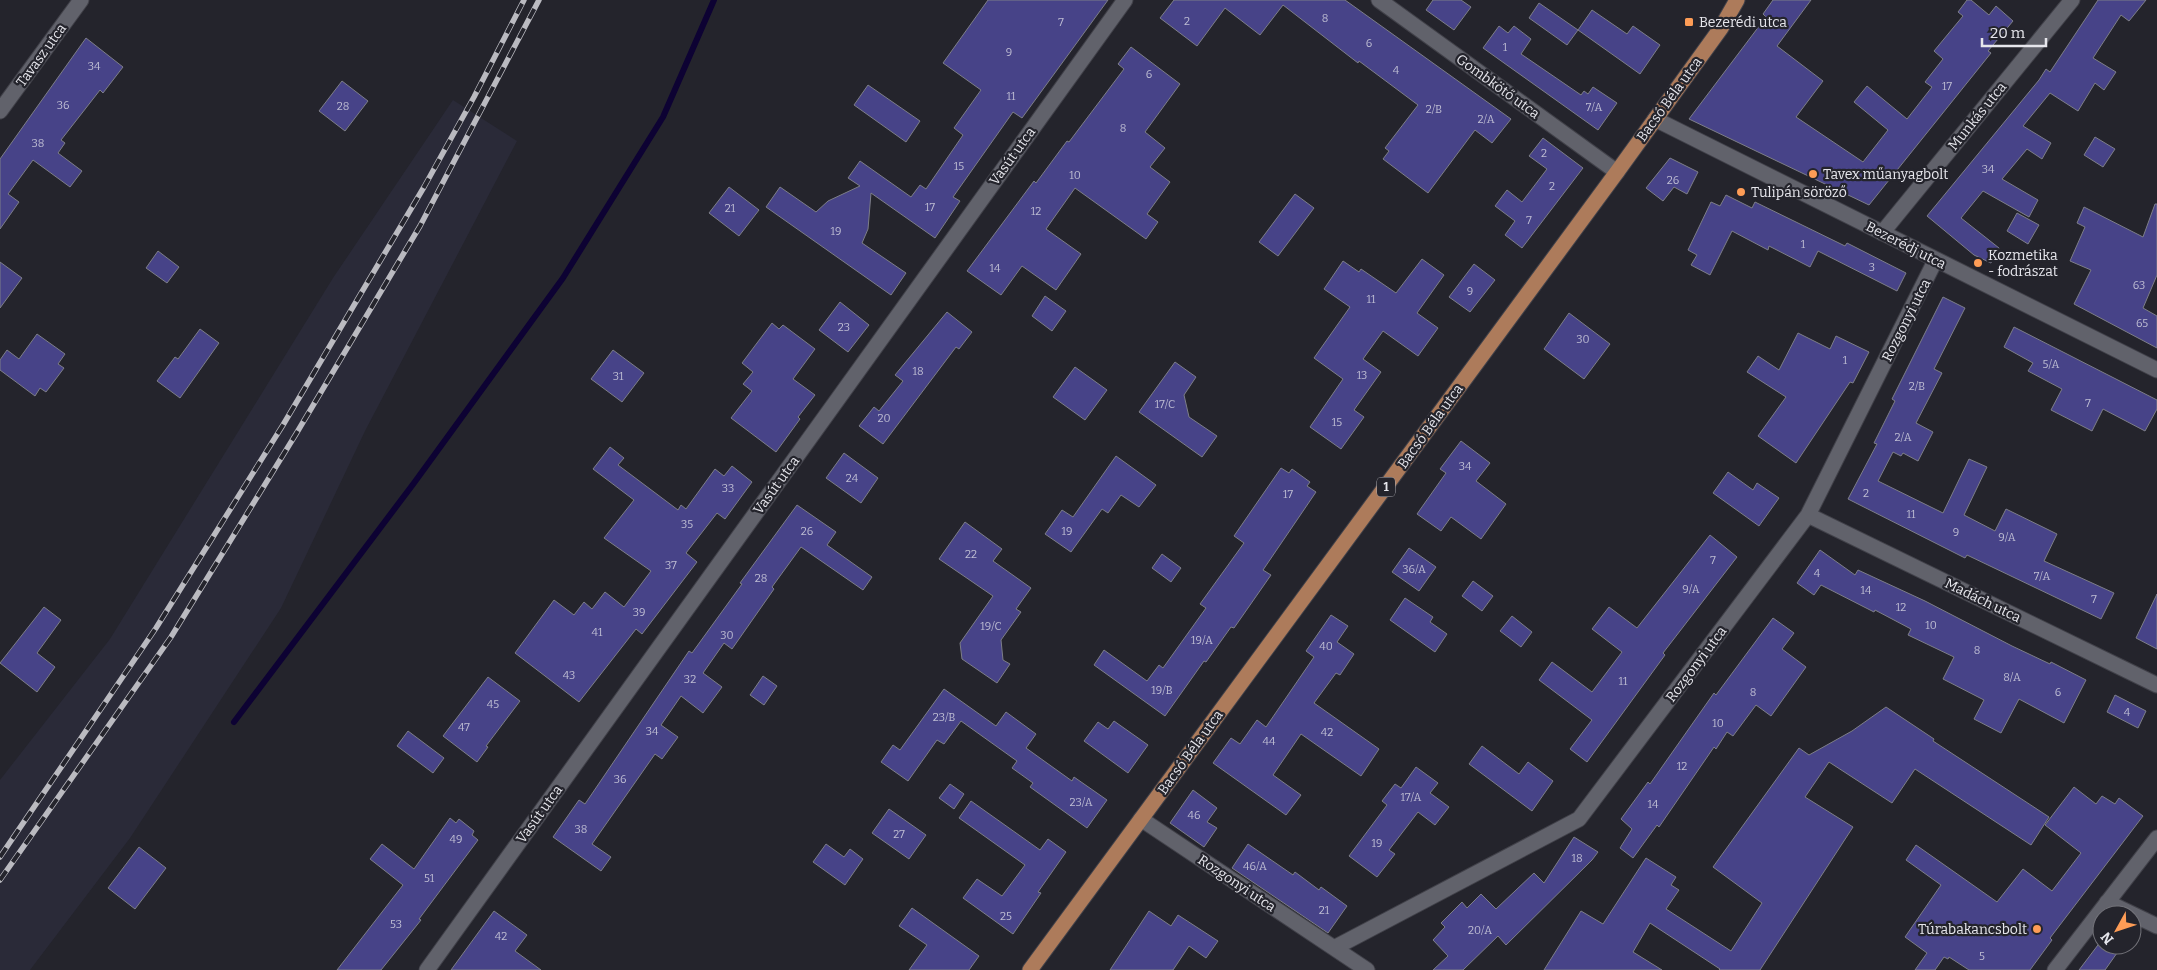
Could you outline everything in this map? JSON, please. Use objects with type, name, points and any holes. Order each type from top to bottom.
[{"type":"main road","name":"Bacsó Béla utca","points":[[1030,970],[1617,172],[1720,28],[1737,0]]},
{"type":"street","name":"Tavasz utca","points":[[0,110],[81,0]]},
{"type":"street","name":"Vasút utca","points":[[427,970],[1125,0]]},
{"type":"street","name":"Gombkötő utca","points":[[1379,0],[1617,172]]},
{"type":"street","name":"Munkás utca","points":[[1882,233],[2072,0]]},
{"type":"street","name":"Bezerédj utca","points":[[1655,119],[1935,261],[2157,370]]},
{"type":"street","name":"Rozgonyi utca","points":[[1334,948],[1580,819],[1808,514],[1935,261]]},
{"type":"street","name":"Madách utca","points":[[1808,514],[2157,685]]},
{"type":"street","name":"Rozgonyi utca","points":[[1141,819],[1367,970]]},
{"type":"street","points":[[2055,970],[2157,838]]},
{"type":"street","points":[[2107,902],[2157,926]]},
{"type":"shaded area","points":[[453,100],[517,141],[365,431],[281,608],[130,838],[30,970],[0,970],[0,780],[110,639],[333,278]]},
{"type":"building","points":[[988,0],[1108,0],[1022,118],[1013,112],[953,197],[960,201],[935,238],[871,193],[868,229],[862,243],[906,273],[891,295],[766,207],[780,187],[816,212],[828,201],[860,186],[848,178],[860,161],[911,197],[920,185],[926,189],[963,135],[954,128],[981,90],[943,63]]},
{"type":"building","points":[[1174,0],[1345,0],[1511,119],[1492,143],[1475,130],[1428,193],[1383,159],[1389,151],[1385,148],[1418,105],[1359,61],[1358,63],[1283,5],[1260,35],[1225,8],[1197,46],[1160,18]]},
{"type":"building","points":[[1433,0],[1461,0],[1471,7],[1454,30],[1426,10]]},
{"type":"building","points":[[1773,0],[1811,0],[1777,46],[1823,81],[1796,117],[1863,162],[1888,130],[1854,102],[1867,86],[1907,119],[1932,87],[1925,82],[1943,59],[1934,51],[1963,16],[1958,12],[1967,0],[1971,0],[1989,15],[1996,6],[2013,21],[1988,51],[1991,53],[1869,205],[1689,119],[1766,17],[1763,14]]},
{"type":"building","points":[[2098,0],[2146,0],[2129,21],[2121,15],[2093,58],[2116,72],[2104,90],[2095,83],[2078,111],[2050,93],[2023,126],[2051,143],[2042,159],[2027,149],[2002,179],[2038,200],[2029,217],[1983,191],[1961,218],[1999,248],[1991,263],[1974,255],[1927,216],[2046,69],[2050,72]]},
{"type":"building","points":[[1539,3],[1578,30],[1567,45],[1529,18]]},
{"type":"building","points":[[1592,10],[1627,34],[1633,26],[1660,45],[1640,74],[1578,30]]},
{"type":"building","points":[[1499,26],[1508,33],[1514,26],[1531,39],[1521,54],[1581,95],[1584,91],[1588,94],[1593,87],[1617,103],[1598,130],[1483,48]]},
{"type":"building","points":[[86,38],[123,67],[103,93],[100,90],[61,140],[65,143],[58,153],[82,171],[70,187],[33,160],[8,194],[19,202],[0,229],[0,159]]},
{"type":"building","points":[[1131,47],[1180,84],[1145,132],[1165,148],[1150,167],[1170,182],[1147,214],[1158,222],[1146,239],[1075,188],[1046,229],[1081,254],[1056,290],[1022,266],[1001,295],[967,271],[1034,181],[1036,183],[1067,141],[1069,142],[1124,69],[1118,64]]},
{"type":"building","points":[[342,81],[368,101],[345,131],[319,111]]},
{"type":"building","points":[[868,85],[920,121],[906,142],[854,105]]},
{"type":"building","points":[[2095,137],[2115,149],[2103,167],[2084,155]]},
{"type":"building","points":[[1543,138],[1583,168],[1522,248],[1505,235],[1515,221],[1495,206],[1507,190],[1522,202],[1547,169],[1529,156]]},
{"type":"building","points":[[1670,158],[1698,172],[1687,194],[1674,187],[1663,201],[1646,188]]},
{"type":"building","points":[[729,187],[759,210],[739,236],[709,213]]},
{"type":"building","points":[[1295,194],[1314,208],[1278,256],[1259,242]]},
{"type":"building","points":[[1726,195],[1752,208],[1755,202],[1845,246],[1847,243],[1906,273],[1897,291],[1818,251],[1810,267],[1769,246],[1768,250],[1732,231],[1710,275],[1691,265],[1697,255],[1688,250],[1711,202],[1720,206]]},
{"type":"building","points":[[2155,204],[2157,204],[2157,275],[2143,308],[2157,316],[2157,348],[2074,304],[2091,270],[2070,261],[2085,227],[2077,223],[2084,207],[2143,237]]},
{"type":"building","points":[[2017,213],[2039,225],[2028,244],[2007,231]]},
{"type":"building","points":[[158,251],[179,267],[167,283],[146,268]]},
{"type":"building","points":[[1422,259],[1444,275],[1417,313],[1438,328],[1418,356],[1383,331],[1363,359],[1381,372],[1354,410],[1364,417],[1341,449],[1310,427],[1343,379],[1314,358],[1350,307],[1324,289],[1343,261],[1359,272],[1361,269],[1396,293]]},
{"type":"building","points":[[0,262],[22,278],[0,308]]},
{"type":"building","points":[[1474,264],[1495,280],[1470,312],[1449,297]]},
{"type":"building","points":[[1045,296],[1066,311],[1052,331],[1032,316]]},
{"type":"building","points":[[1943,297],[1965,308],[1934,369],[1942,373],[1916,423],[1933,432],[1918,461],[1903,453],[1901,456],[1893,452],[1878,481],[1943,513],[1969,459],[1987,467],[1964,515],[1995,531],[2006,509],[2057,534],[2044,561],[2114,593],[2101,619],[1967,555],[1965,558],[1848,499],[1877,444],[1874,443],[1895,401],[1892,399]]},
{"type":"building","points":[[840,302],[869,325],[848,352],[819,330]]},
{"type":"building","points":[[947,312],[972,332],[959,349],[956,347],[883,444],[859,426],[874,407],[879,411],[903,381],[895,375]]},
{"type":"building","points":[[1569,313],[1610,344],[1584,379],[1544,349]]},
{"type":"building","points":[[772,323],[779,329],[783,325],[815,349],[793,379],[815,395],[798,417],[800,419],[776,452],[731,418],[752,391],[743,384],[753,372],[742,363]]},
{"type":"building","points":[[2014,327],[2157,400],[2157,409],[2145,431],[2103,409],[2092,431],[2051,410],[2062,389],[2028,371],[2033,363],[2004,347]]},
{"type":"building","points":[[200,329],[219,343],[180,398],[157,381],[175,357],[178,359]]},
{"type":"building","points":[[1798,333],[1830,349],[1836,336],[1869,352],[1853,383],[1850,382],[1796,463],[1758,436],[1786,397],[1747,372],[1758,356],[1779,370]]},
{"type":"building","points":[[37,334],[65,354],[58,364],[64,368],[46,392],[40,388],[35,396],[0,370],[0,360],[7,350],[19,359]]},
{"type":"building","points":[[613,350],[644,373],[622,402],[591,379]]},
{"type":"building","points":[[1175,362],[1196,377],[1184,395],[1189,417],[1217,436],[1202,457],[1139,412]]},
{"type":"building","points":[[1075,367],[1107,390],[1085,420],[1053,397]]},
{"type":"building","points":[[1461,441],[1490,463],[1476,481],[1506,504],[1481,539],[1451,517],[1441,531],[1417,514],[1446,473],[1440,469]]},
{"type":"building","points":[[610,447],[624,458],[618,465],[678,510],[681,505],[686,509],[715,469],[724,476],[732,466],[752,482],[725,519],[717,513],[686,553],[697,562],[642,634],[636,629],[579,702],[515,653],[554,600],[574,615],[584,602],[592,609],[605,592],[624,607],[651,571],[604,538],[634,500],[593,469]]},
{"type":"building","points":[[844,453],[878,478],[861,503],[826,478]]},
{"type":"building","points":[[1116,456],[1156,485],[1139,507],[1121,495],[1108,513],[1102,509],[1071,552],[1045,534],[1062,510],[1073,517]]},
{"type":"building","points":[[1281,468],[1289,473],[1292,469],[1310,482],[1307,486],[1316,492],[1263,570],[1271,575],[1234,628],[1231,627],[1206,662],[1204,661],[1165,716],[1094,665],[1104,650],[1147,681],[1159,665],[1163,668],[1206,608],[1200,604],[1244,543],[1234,536]]},
{"type":"building","points":[[1728,472],[1753,490],[1757,483],[1779,498],[1759,526],[1713,493]]},
{"type":"building","points":[[797,505],[836,532],[827,545],[872,577],[863,590],[801,547],[772,587],[774,589],[732,649],[724,643],[703,673],[722,687],[703,713],[681,696],[661,725],[678,737],[662,759],[655,754],[592,844],[611,857],[601,871],[553,837],[579,800],[585,804],[689,651],[692,653]]},
{"type":"building","points":[[965,522],[1002,549],[993,561],[1031,588],[1016,609],[1021,612],[1001,640],[1003,660],[1010,664],[997,683],[962,659],[960,643],[993,596],[939,559]]},
{"type":"building","points":[[1710,535],[1737,557],[1663,653],[1665,655],[1587,762],[1570,749],[1592,720],[1539,680],[1552,662],[1592,692],[1622,652],[1592,629],[1609,607],[1637,628]]},
{"type":"building","points":[[1409,548],[1436,567],[1419,591],[1392,572]]},
{"type":"building","points":[[1820,550],[1855,575],[1858,570],[1925,601],[2012,646],[2050,664],[2051,662],[2086,680],[2064,723],[2019,699],[2001,733],[1974,719],[1984,700],[1943,679],[1954,657],[1908,635],[1911,629],[1875,610],[1874,612],[1821,585],[1814,595],[1797,583]]},
{"type":"building","points":[[1162,554],[1181,568],[1171,582],[1152,568]]},
{"type":"building","points":[[1473,581],[1493,596],[1482,611],[1462,596]]},
{"type":"building","points":[[2157,594],[2157,649],[2136,638]]},
{"type":"building","points":[[1405,598],[1433,617],[1430,622],[1447,634],[1435,652],[1390,620]]},
{"type":"building","points":[[44,607],[61,620],[37,653],[55,667],[37,692],[0,663]]},
{"type":"building","points":[[1331,615],[1348,626],[1337,642],[1354,654],[1340,675],[1336,673],[1314,703],[1379,749],[1361,776],[1301,734],[1273,775],[1301,795],[1286,815],[1213,763],[1231,738],[1240,744],[1257,720],[1266,727],[1314,657],[1306,651]]},
{"type":"building","points":[[1512,616],[1532,632],[1521,647],[1500,631]]},
{"type":"building","points":[[1773,618],[1794,633],[1782,649],[1806,667],[1771,716],[1756,705],[1733,736],[1727,732],[1716,749],[1714,747],[1659,827],[1657,825],[1633,858],[1620,848],[1632,829],[1621,819],[1648,782],[1650,784],[1714,693],[1716,695]]},
{"type":"building","points":[[763,676],[777,686],[764,705],[750,695]]},
{"type":"building","points":[[488,677],[520,701],[486,746],[488,747],[477,762],[443,736]]},
{"type":"building","points":[[944,689],[996,726],[1006,712],[1036,734],[1026,748],[1072,781],[1074,777],[1107,800],[1087,828],[1030,787],[1033,783],[1012,768],[1017,761],[961,721],[944,744],[937,740],[908,781],[881,762],[893,745],[900,750]]},
{"type":"building","points":[[2115,695],[2146,711],[2138,728],[2107,712]]},
{"type":"building","points":[[1886,707],[1934,739],[1933,741],[2049,817],[2031,845],[1915,769],[1892,803],[1829,762],[1805,797],[1853,827],[1760,970],[1719,970],[1650,923],[1633,952],[1662,970],[1544,970],[1581,911],[1603,924],[1646,858],[1676,877],[1671,885],[1679,890],[1666,909],[1731,951],[1762,903],[1713,867],[1799,748],[1809,755],[1852,731]]},
{"type":"building","points":[[1114,721],[1148,745],[1128,773],[1084,741],[1098,722],[1108,729]]},
{"type":"building","points":[[408,731],[444,758],[433,773],[397,746]]},
{"type":"building","points":[[1482,746],[1519,774],[1528,762],[1553,781],[1532,811],[1469,764]]},
{"type":"building","points":[[1416,767],[1438,783],[1430,793],[1449,807],[1435,825],[1418,812],[1389,850],[1395,854],[1377,877],[1349,856],[1387,805],[1382,801],[1395,784],[1401,788]]},
{"type":"building","points":[[950,784],[964,794],[954,809],[939,798]]},
{"type":"building","points":[[2074,787],[2096,804],[2102,796],[2115,804],[2119,798],[2143,816],[2050,938],[2052,940],[2030,970],[1969,970],[1949,957],[1948,959],[1944,957],[1935,970],[1915,970],[1927,953],[1905,937],[1941,885],[1906,860],[1916,845],[1997,902],[2023,869],[2052,891],[2081,853],[2045,825]]},
{"type":"building","points":[[1193,790],[1217,808],[1207,822],[1217,828],[1204,847],[1170,823]]},
{"type":"building","points":[[971,801],[1040,850],[1048,839],[1066,852],[1038,892],[1041,893],[1013,934],[963,898],[977,879],[1002,896],[1025,865],[959,818]]},
{"type":"building","points":[[889,809],[926,835],[909,859],[872,833]]},
{"type":"building","points":[[450,818],[456,823],[459,819],[474,831],[472,835],[478,840],[419,919],[421,920],[381,970],[337,970],[403,885],[370,859],[382,844],[414,869]]},
{"type":"building","points":[[1574,837],[1598,852],[1506,945],[1498,936],[1463,970],[1433,970],[1448,956],[1433,940],[1445,927],[1441,923],[1462,902],[1467,908],[1481,894],[1496,909],[1534,873],[1544,883]]},
{"type":"building","points":[[826,844],[844,857],[850,849],[863,859],[845,885],[813,862]]},
{"type":"building","points":[[1248,844],[1293,875],[1295,872],[1319,890],[1321,887],[1347,906],[1328,933],[1232,868]]},
{"type":"building","points":[[139,847],[166,868],[135,909],[108,888]]},
{"type":"building","points":[[912,908],[979,956],[969,970],[909,970],[927,945],[899,926]]},
{"type":"building","points":[[494,911],[527,935],[515,951],[541,970],[451,970]]},
{"type":"building","points":[[1149,911],[1171,926],[1178,915],[1218,941],[1206,958],[1189,946],[1173,970],[1110,970]]},
{"type":"building","points":[[2092,953],[2092,955],[2116,955],[2105,970],[2079,970]]},
{"type":"waterway","points":[[234,722],[414,483],[563,278],[663,117],[714,0]]},
{"type":"railway","points":[[0,857],[156,628],[283,425],[424,187],[474,97],[524,0]]},
{"type":"railway","points":[[0,880],[171,637],[296,434],[420,226],[539,0]]},
{"type":"place","name":"Bezerédi utca","points":[[1689,22]]},
{"type":"place","name":"Tavex műanyagbolt","points":[[1813,174]]},
{"type":"place","name":"Tulipán söröző","points":[[1741,192]]},
{"type":"place","name":"Kozmetika - fodrászat","points":[[1978,263]]},
{"type":"place","name":"Túrabakancsbolt","points":[[2037,929]]}]
